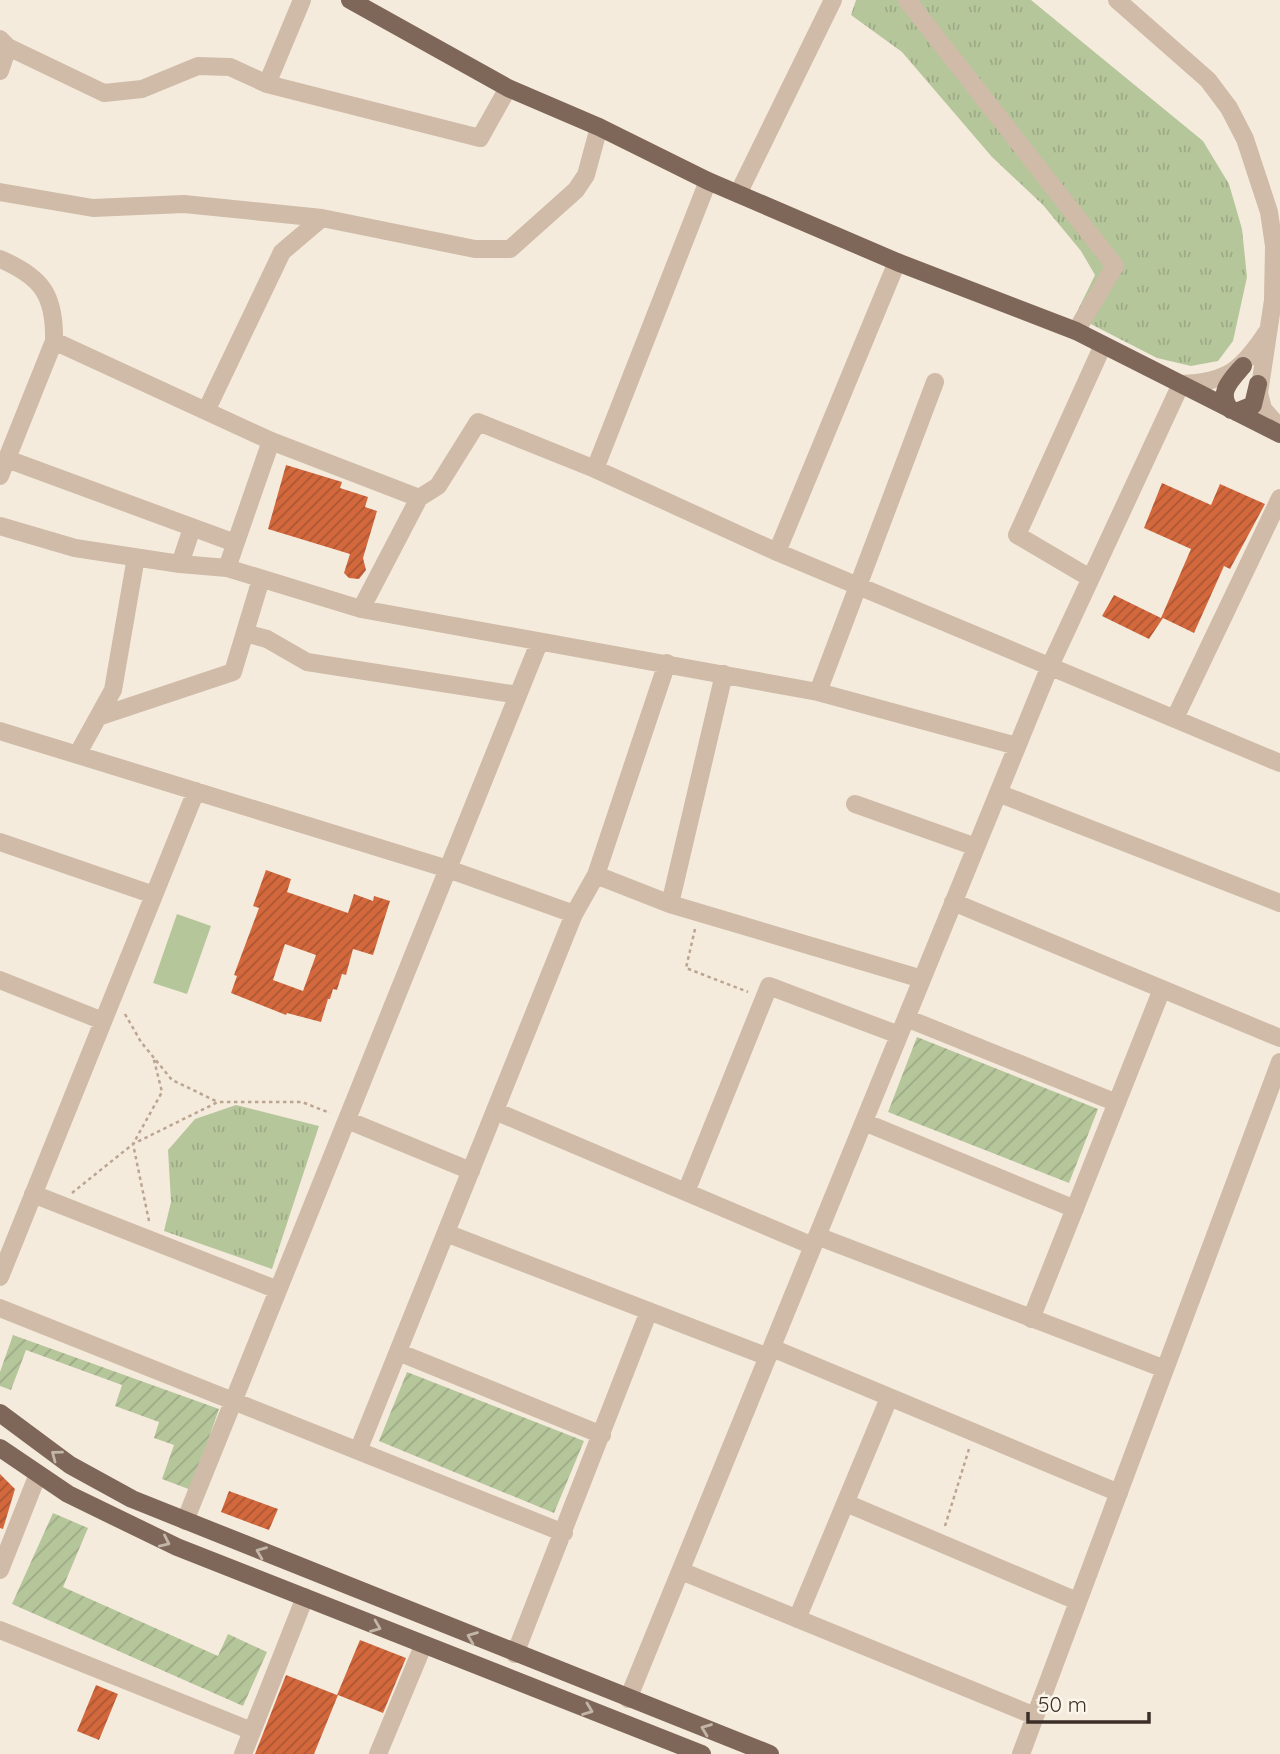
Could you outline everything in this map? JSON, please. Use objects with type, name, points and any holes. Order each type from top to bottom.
[{"type":"main road","points":[[350,0],[508,88],[599,127],[738,194],[897,262],[1076,331],[1280,434]]},
{"type":"main road","points":[[1234,411],[1223,394],[1242,366]]},
{"type":"main road","points":[[1234,411],[1253,405],[1258,384]]},
{"type":"main road","points":[[0,1413],[70,1465],[132,1499],[770,1754]]},
{"type":"main road","points":[[0,1448],[68,1494],[123,1522],[423,1646],[702,1754]]},
{"type":"main road","points":[[123,1522],[132,1499]]},
{"type":"street","points":[[267,84],[302,0]]},
{"type":"street","points":[[738,194],[833,0]]},
{"type":"street","points":[[907,0],[1115,266],[1076,331]]},
{"type":"street","points":[[1117,0],[1208,80],[1245,139],[1269,212],[1275,246],[1278,277],[1258,384],[1263,410],[1280,428]]},
{"type":"street","points":[[0,71],[4,43],[104,93],[142,89],[198,66],[230,67],[267,84],[480,138],[508,88]]},
{"type":"street","points":[[0,192],[93,208],[184,204],[322,218],[475,249],[510,248],[576,190],[586,175],[599,127]]},
{"type":"street","points":[[595,469],[708,181]]},
{"type":"street","points":[[205,411],[282,252],[322,218]]},
{"type":"street","points":[[0,259],[28,272],[42,286],[53,314],[54,341],[3,467],[235,543]]},
{"type":"street","points":[[777,552],[897,262]]},
{"type":"street","points":[[628,1699],[1017,746],[1090,578],[1181,384],[1216,380],[1242,366],[1267,332]]},
{"type":"street","points":[[54,341],[271,440],[419,498]]},
{"type":"street","points":[[1090,578],[1017,535],[1104,345]]},
{"type":"street","points":[[818,692],[935,382]]},
{"type":"street","points":[[361,609],[419,498],[438,486],[478,422],[552,454],[558,453],[777,552],[1280,763]]},
{"type":"street","points":[[227,568],[271,440]]},
{"type":"street","points":[[1175,718],[1280,498]]},
{"type":"street","points":[[0,526],[75,548],[180,564],[227,568],[361,609],[818,692],[1017,746]]},
{"type":"street","points":[[180,564],[192,528]]},
{"type":"street","points":[[77,755],[113,690],[136,557]]},
{"type":"street","points":[[97,717],[233,672],[261,579]]},
{"type":"street","points":[[245,633],[267,639],[307,662],[518,695]]},
{"type":"street","points":[[185,1521],[539,643]]},
{"type":"street","points":[[358,1451],[574,914],[596,875],[667,663]]},
{"type":"street","points":[[670,904],[724,674]]},
{"type":"street","points":[[0,731],[448,869],[574,914]]},
{"type":"street","points":[[0,1277],[196,792]]},
{"type":"street","points":[[998,793],[1280,903]]},
{"type":"street","points":[[855,804],[976,847]]},
{"type":"street","points":[[0,842],[155,895]]},
{"type":"street","points":[[596,875],[670,904],[922,979]]},
{"type":"street","points":[[953,902],[1280,1038]]},
{"type":"street","points":[[0,980],[103,1021]]},
{"type":"street","points":[[686,1192],[769,986],[900,1035]]},
{"type":"street","points":[[1031,1319],[1162,989]]},
{"type":"street","points":[[906,1018],[1117,1102]]},
{"type":"street","points":[[1021,1754],[1280,1062]]},
{"type":"street","points":[[495,1111],[686,1192],[1165,1369]]},
{"type":"street","points":[[346,1119],[471,1171]]},
{"type":"street","points":[[864,1122],[1075,1209]]},
{"type":"street","points":[[33,1194],[278,1290]]},
{"type":"street","points":[[446,1233],[649,1311],[770,1352],[1119,1493]]},
{"type":"street","points":[[0,1308],[564,1532]]},
{"type":"street","points":[[515,1654],[649,1311]]},
{"type":"street","points":[[398,1352],[602,1434]]},
{"type":"street","points":[[797,1619],[889,1398]]},
{"type":"street","points":[[0,1570],[38,1474]]},
{"type":"street","points":[[846,1503],[1077,1601]]},
{"type":"street","points":[[681,1571],[1035,1716]]},
{"type":"street","points":[[243,1754],[305,1597]]},
{"type":"street","points":[[0,1630],[252,1731]]},
{"type":"street","points":[[378,1754],[423,1646]]},
{"type":"path","points":[[699,912],[687,968],[764,998]]},
{"type":"path","points":[[114,994],[153,1056],[172,1080],[218,1102],[302,1102],[346,1119]]},
{"type":"path","points":[[149,1222],[133,1144],[162,1092],[153,1056]]},
{"type":"path","points":[[58,1203],[133,1144],[218,1102]]},
{"type":"path","points":[[940,1543],[968,1459],[971,1432]]},
{"type":"green space","points":[[856,0],[1031,0],[1203,141],[1229,184],[1242,229],[1247,277],[1233,341],[1218,361],[1191,366],[1157,358],[1075,316],[1095,275],[1081,251],[1043,205],[992,157],[902,52],[851,15]]},
{"type":"green space","points":[[177,914],[211,926],[187,994],[153,983]]},
{"type":"green space","points":[[917,1037],[1098,1109],[1069,1183],[888,1112]]},
{"type":"green space","points":[[236,1105],[319,1126],[272,1269],[164,1231],[171,1202],[168,1150],[195,1119]]},
{"type":"green space","points":[[13,1335],[219,1409],[191,1490],[162,1479],[174,1445],[154,1438],[159,1422],[115,1406],[122,1385],[26,1350],[11,1390],[0,1386],[0,1372]]},
{"type":"green space","points":[[407,1372],[584,1441],[554,1513],[379,1441]]},
{"type":"green space","points":[[53,1513],[88,1528],[63,1587],[218,1656],[228,1634],[267,1652],[243,1706],[12,1604]]},
{"type":"building","points":[[286,465],[342,482],[340,488],[368,497],[365,507],[377,511],[363,558],[366,570],[359,579],[349,578],[344,573],[350,554],[268,529]]},
{"type":"building","points":[[1162,483],[1211,505],[1220,484],[1265,504],[1230,569],[1224,566],[1194,633],[1163,618],[1149,639],[1102,616],[1114,595],[1161,618],[1191,549],[1144,528]]},
{"type":"building","points":[[266,870],[291,879],[287,892],[348,913],[354,894],[373,901],[374,896],[390,901],[373,955],[353,949],[346,975],[342,974],[337,990],[333,989],[321,1022],[287,1013],[286,1015],[231,993],[237,976],[234,975],[259,908],[253,906]],"holes":[[[285,944],[316,955],[303,991],[273,980]]]},
{"type":"building","points":[[0,1474],[15,1489],[3,1529],[0,1528]]},
{"type":"building","points":[[229,1491],[278,1509],[269,1530],[221,1512]]},
{"type":"building","points":[[360,1640],[406,1658],[383,1713],[338,1695],[314,1754],[255,1754],[286,1675],[337,1695]]},
{"type":"building","points":[[96,1685],[118,1694],[99,1740],[77,1731]]}]
